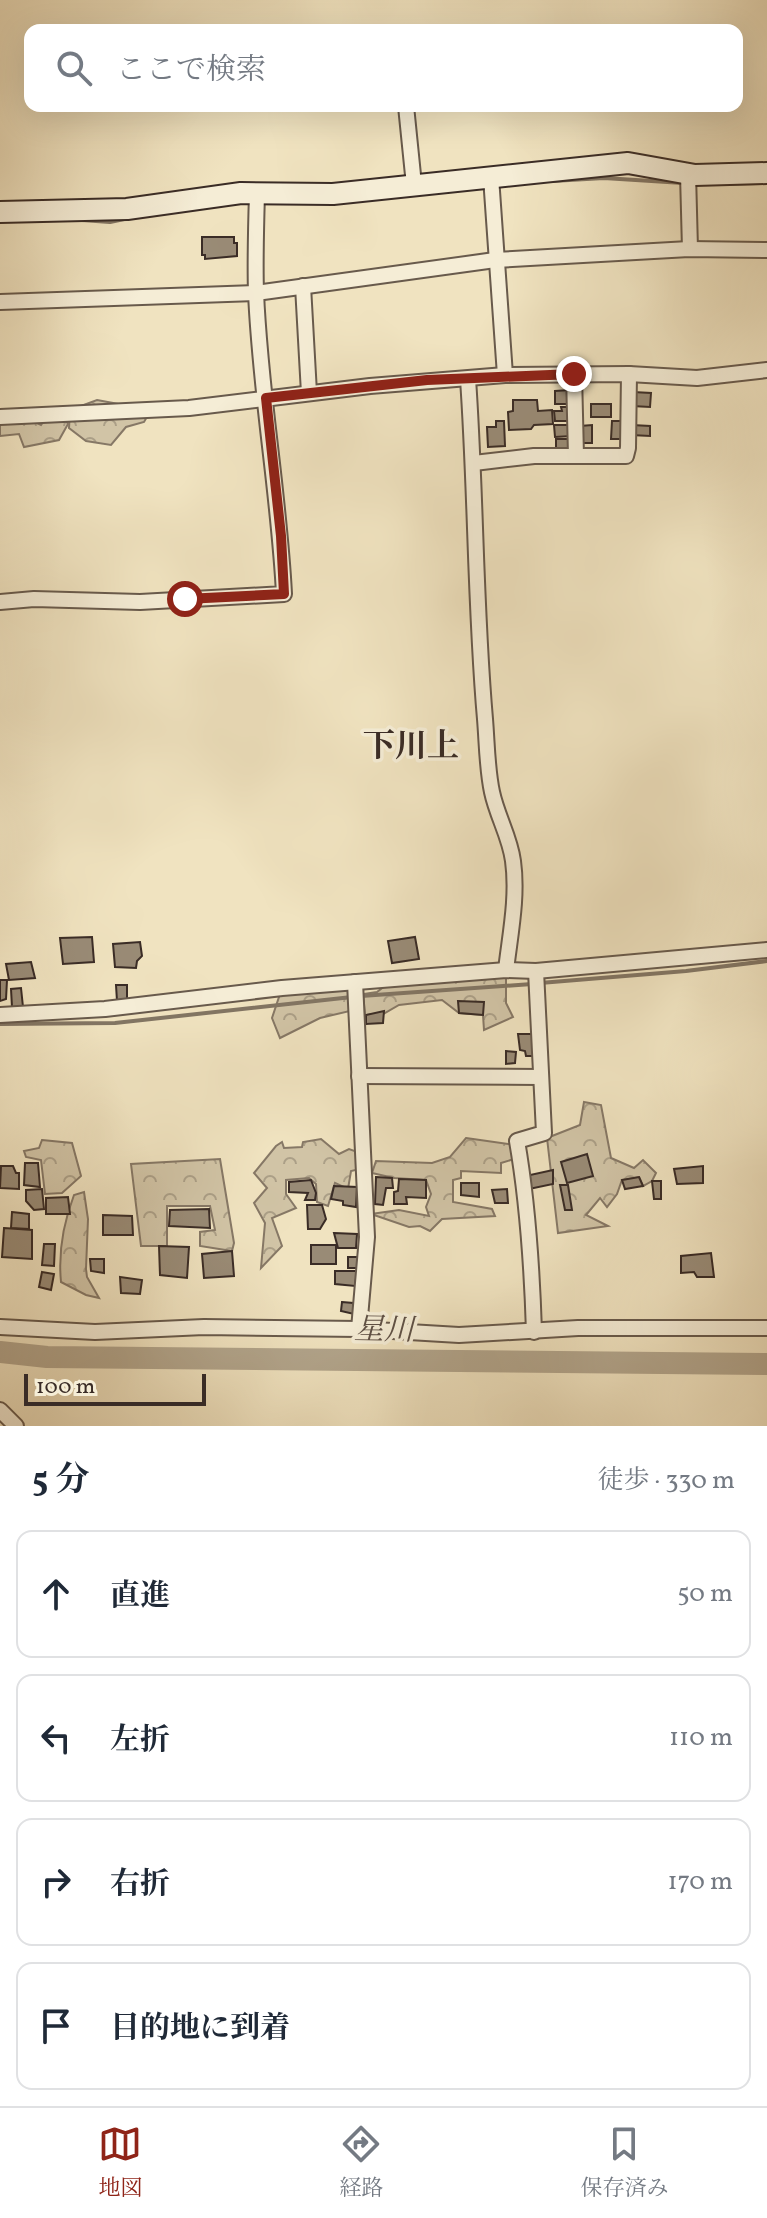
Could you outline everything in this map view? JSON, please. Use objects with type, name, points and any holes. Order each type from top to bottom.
[{"type":"street","points":[[407,112],[414,185]]},
{"type":"street","points":[[0,212],[127,209],[241,193],[333,194],[628,163],[688,174],[767,173]]},
{"type":"street","points":[[688,174],[690,249]]},
{"type":"street","points":[[491,177],[505,375]]},
{"type":"street","points":[[0,602],[34,599],[140,602],[284,594],[256,293],[257,194]]},
{"type":"street","points":[[0,302],[256,293],[495,260],[690,249],[767,250]]},
{"type":"street","points":[[303,286],[309,393]]},
{"type":"street","points":[[0,417],[189,408],[427,380],[505,375],[629,374],[697,378],[767,370]]},
{"type":"street","points":[[574,374],[576,456]]},
{"type":"street","points":[[474,463],[534,456],[626,456],[629,374]]},
{"type":"street","points":[[468,379],[474,463],[475,588],[487,749],[492,793],[508,835],[513,863],[514,893],[506,970]]},
{"type":"street","points":[[0,1015],[105,1009],[355,982],[506,970],[536,971],[767,950]]},
{"type":"street","points":[[534,1332],[533,1278],[517,1141],[544,1133],[536,971]]},
{"type":"street","points":[[355,982],[367,1237],[359,1329]]},
{"type":"street","points":[[359,1076],[541,1077]]},
{"type":"street","points":[[0,1327],[95,1332],[204,1327],[359,1329],[459,1335],[578,1328],[767,1328]]},
{"type":"street","points":[[0,1410],[16,1426]]},
{"type":"green space","points":[[97,400],[151,410],[144,422],[126,427],[111,445],[86,441],[69,428],[70,410]]},
{"type":"green space","points":[[49,414],[63,414],[68,424],[59,440],[24,447],[19,434],[0,436],[0,419],[23,416],[41,425]]},
{"type":"green space","points":[[506,970],[506,1003],[513,1017],[484,1030],[483,1015],[459,1013],[442,1000],[399,1005],[366,1024],[363,994],[377,992],[390,982]]},
{"type":"green space","points":[[340,983],[354,994],[350,1011],[320,1018],[280,1038],[272,1018],[282,988]]},
{"type":"green space","points":[[584,1102],[601,1105],[611,1158],[634,1168],[643,1160],[656,1173],[652,1181],[643,1186],[639,1177],[622,1180],[617,1194],[607,1207],[600,1198],[586,1215],[608,1226],[558,1233],[547,1138],[580,1125]]},
{"type":"green space","points":[[466,1138],[515,1145],[514,1159],[501,1163],[501,1173],[461,1171],[461,1178],[453,1180],[453,1202],[492,1209],[495,1216],[442,1219],[430,1231],[371,1214],[399,1210],[429,1216],[426,1207],[431,1194],[426,1180],[372,1173],[376,1161],[432,1163],[450,1157]]},
{"type":"green space","points":[[321,1139],[339,1154],[349,1149],[369,1156],[364,1168],[351,1171],[348,1189],[335,1183],[328,1206],[317,1202],[316,1184],[309,1178],[286,1180],[286,1194],[296,1208],[272,1218],[282,1246],[261,1268],[265,1223],[254,1203],[267,1188],[254,1173],[282,1142],[284,1148],[302,1147],[303,1142]]},
{"type":"green space","points":[[42,1140],[72,1143],[81,1176],[62,1193],[45,1194],[41,1160],[26,1157],[24,1151],[39,1148]]},
{"type":"green space","points":[[220,1159],[234,1243],[232,1251],[200,1246],[200,1232],[215,1230],[210,1206],[167,1206],[167,1246],[141,1246],[131,1164]]},
{"type":"green space","points":[[84,1192],[88,1219],[87,1277],[99,1298],[61,1282],[61,1248],[67,1216],[74,1195]]},
{"type":"building","points":[[202,237],[234,237],[237,256],[205,259],[202,255]]},
{"type":"building","points":[[570,390],[571,404],[555,404],[555,391]]},
{"type":"building","points":[[633,392],[651,393],[650,407],[632,406]]},
{"type":"building","points":[[513,400],[537,400],[538,411],[552,410],[553,424],[509,430],[508,412],[513,411]]},
{"type":"building","points":[[591,404],[611,404],[611,417],[591,417]]},
{"type":"building","points":[[561,407],[571,407],[571,421],[555,421],[554,411],[562,411]]},
{"type":"building","points":[[496,421],[504,421],[505,446],[488,447],[487,427],[496,427]]},
{"type":"building","points":[[612,421],[622,421],[622,439],[611,439]]},
{"type":"building","points":[[554,425],[571,425],[572,436],[555,437]]},
{"type":"building","points":[[592,425],[592,443],[581,443],[580,426]]},
{"type":"building","points":[[632,425],[650,426],[650,436],[631,435]]},
{"type":"building","points":[[556,439],[573,439],[573,452],[556,452]]},
{"type":"building","points":[[92,937],[94,962],[63,964],[60,938]]},
{"type":"building","points":[[415,937],[419,959],[392,963],[388,941]]},
{"type":"building","points":[[140,942],[142,956],[136,968],[115,967],[113,944]]},
{"type":"building","points":[[31,962],[35,978],[9,980],[6,964]]},
{"type":"building","points":[[0,980],[7,980],[6,999],[0,1001]]},
{"type":"building","points":[[116,985],[127,985],[127,1001],[117,1001]]},
{"type":"building","points":[[21,988],[23,1007],[12,1007],[11,989]]},
{"type":"building","points":[[458,1001],[484,1002],[483,1015],[459,1013]]},
{"type":"building","points":[[384,1011],[383,1023],[366,1024],[366,1015]]},
{"type":"building","points":[[518,1034],[533,1034],[536,1056],[526,1056],[525,1051],[520,1050]]},
{"type":"building","points":[[506,1051],[516,1052],[515,1063],[506,1064]]},
{"type":"building","points":[[587,1154],[593,1176],[567,1183],[561,1162]]},
{"type":"building","points":[[25,1163],[38,1163],[40,1187],[24,1185]]},
{"type":"building","points":[[1,1166],[13,1166],[19,1173],[19,1189],[0,1188]]},
{"type":"building","points":[[703,1166],[703,1183],[677,1184],[674,1169]]},
{"type":"building","points":[[553,1170],[553,1184],[529,1189],[530,1175]]},
{"type":"building","points":[[376,1177],[392,1178],[393,1188],[386,1188],[383,1205],[375,1204]]},
{"type":"building","points":[[639,1177],[643,1186],[625,1189],[622,1180]]},
{"type":"building","points":[[399,1179],[426,1180],[426,1198],[406,1197],[407,1204],[394,1204]]},
{"type":"building","points":[[311,1180],[315,1200],[305,1200],[308,1193],[289,1192],[289,1182]]},
{"type":"building","points":[[652,1181],[661,1181],[661,1199],[654,1199]]},
{"type":"building","points":[[461,1183],[479,1183],[479,1197],[461,1195]]},
{"type":"building","points":[[560,1185],[568,1185],[572,1210],[565,1210]]},
{"type":"building","points":[[334,1186],[357,1187],[356,1207],[331,1199]]},
{"type":"building","points":[[42,1189],[44,1209],[34,1210],[26,1201],[26,1190]]},
{"type":"building","points":[[507,1189],[508,1203],[495,1203],[492,1190]]},
{"type":"building","points":[[68,1197],[70,1214],[46,1214],[46,1198]]},
{"type":"building","points":[[307,1205],[322,1205],[326,1219],[320,1229],[308,1229]]},
{"type":"building","points":[[209,1209],[210,1228],[169,1226],[170,1210]]},
{"type":"building","points":[[12,1212],[29,1214],[29,1229],[11,1228]]},
{"type":"building","points":[[103,1215],[132,1216],[133,1235],[103,1235]]},
{"type":"building","points":[[4,1228],[32,1230],[32,1259],[2,1257]]},
{"type":"building","points":[[334,1233],[357,1234],[356,1248],[338,1248]]},
{"type":"building","points":[[44,1244],[55,1244],[54,1266],[42,1265]]},
{"type":"building","points":[[311,1245],[336,1245],[336,1264],[311,1264]]},
{"type":"building","points":[[159,1246],[189,1247],[187,1278],[160,1275]]},
{"type":"building","points":[[232,1251],[234,1276],[204,1278],[202,1254]]},
{"type":"building","points":[[711,1253],[714,1277],[697,1277],[694,1272],[681,1273],[681,1256]]},
{"type":"building","points":[[348,1257],[359,1257],[359,1268],[348,1268]]},
{"type":"building","points":[[90,1259],[104,1259],[104,1273],[91,1271]]},
{"type":"building","points":[[335,1271],[357,1271],[355,1286],[335,1284]]},
{"type":"building","points":[[42,1272],[54,1274],[51,1290],[39,1287]]},
{"type":"building","points":[[120,1277],[142,1280],[140,1294],[121,1293]]},
{"type":"building","points":[[342,1302],[353,1303],[354,1314],[341,1311]]},
{"type":"waterway","points":[[552,181],[604,178],[683,183]]},
{"type":"waterway","points":[[708,184],[767,183]]},
{"type":"waterway","points":[[82,220],[110,222],[129,218]]},
{"type":"waterway","points":[[540,983],[767,961]]},
{"type":"waterway","points":[[361,996],[532,984]]},
{"type":"waterway","points":[[0,1024],[115,1023],[352,997]]},
{"type":"waterway","name":"星川","points":[[0,1352],[47,1357],[767,1364]]},
{"type":"district","name":"下川上","points":[[411,748]]},
{"type":"route","points":[[185,599],[284,594],[266,398],[427,380],[574,374]]}]
